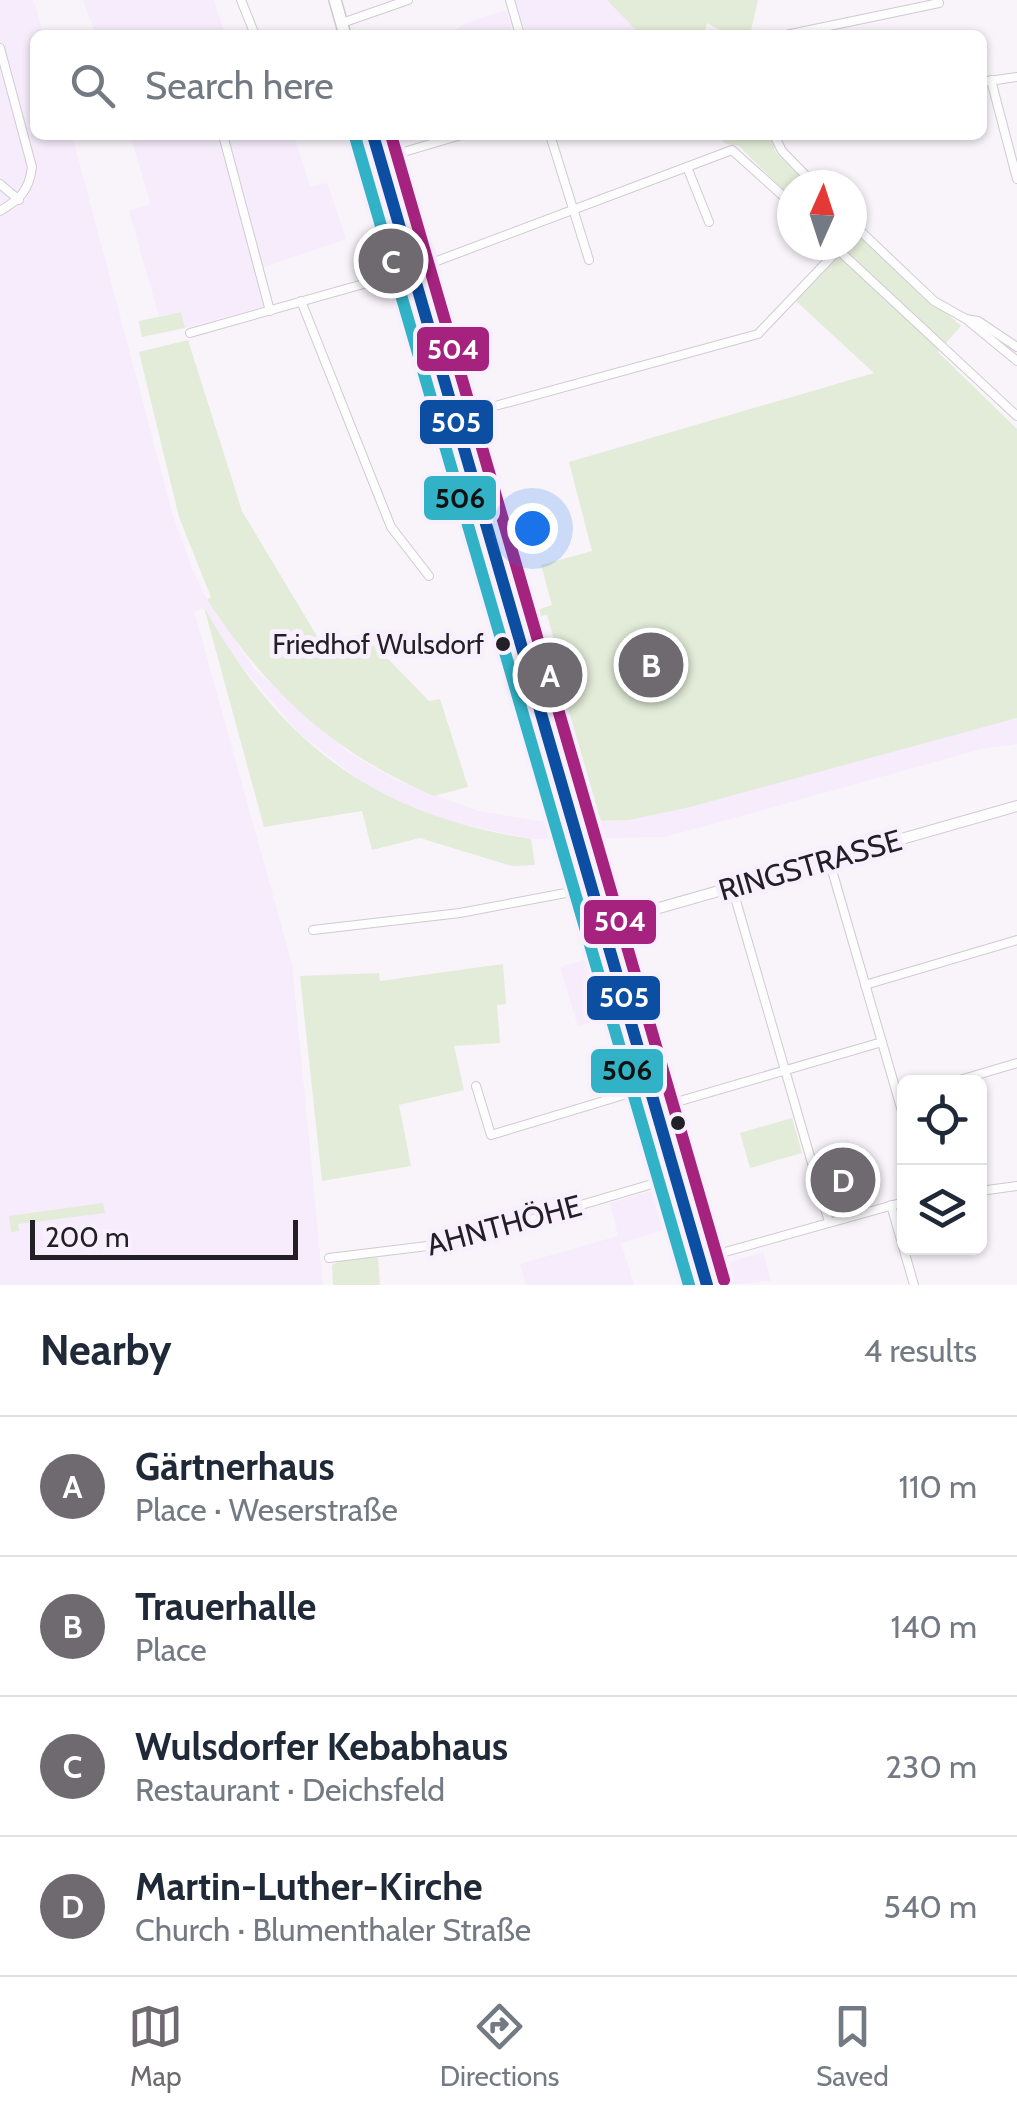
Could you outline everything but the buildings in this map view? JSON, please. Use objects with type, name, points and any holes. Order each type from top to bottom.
[{"type":"main road","points":[[335,0],[343,29]]},
{"type":"main road","points":[[374,140],[707,1285]]},
{"type":"street","points":[[241,0],[253,30]]},
{"type":"street","points":[[343,29],[408,0]]},
{"type":"street","points":[[510,0],[519,30]]},
{"type":"street","points":[[810,30],[940,3]]},
{"type":"street","points":[[0,48],[4,76],[32,167],[30,184],[20,200],[0,211]]},
{"type":"street","points":[[987,81],[1017,77]]},
{"type":"street","points":[[987,84],[1017,179]]},
{"type":"street","points":[[224,140],[270,311]]},
{"type":"street","points":[[380,159],[444,140]]},
{"type":"street","points":[[551,140],[571,212],[590,260]]},
{"type":"street","points":[[776,140],[800,170]]},
{"type":"street","points":[[190,333],[413,270],[732,150],[777,190]]},
{"type":"street","points":[[687,167],[709,222]]},
{"type":"street","points":[[0,184],[20,200]]},
{"type":"street","points":[[867,237],[934,301],[966,319],[1017,361]]},
{"type":"street","points":[[455,417],[758,334],[825,260]]},
{"type":"street","points":[[849,260],[1017,416]]},
{"type":"street","points":[[301,302],[390,527],[429,576]]},
{"type":"street","points":[[966,319],[978,320],[1017,347]]},
{"type":"street","name":"RINGSTRASSE","points":[[603,924],[1017,806]]},
{"type":"street","points":[[828,860],[897,1084]]},
{"type":"street","points":[[312,930],[460,913],[592,888]]},
{"type":"street","points":[[732,888],[829,1222]]},
{"type":"street","points":[[866,985],[1017,940]]},
{"type":"street","points":[[656,1108],[882,1042]]},
{"type":"street","points":[[977,1075],[1017,1063]]},
{"type":"street","points":[[476,1086],[491,1135],[650,1087]]},
{"type":"street","name":"AHNTHÖHE","points":[[329,1258],[452,1244],[676,1177]]},
{"type":"street","points":[[987,1190],[1017,1186]]},
{"type":"street","points":[[700,1260],[897,1204]]},
{"type":"street","points":[[891,1206],[914,1285]]},
{"type":"shaded area","points":[[0,0],[33,0],[42,30],[30,30],[30,140],[73,140],[173,516],[193,571],[207,600],[255,670],[349,753],[396,780],[478,811],[539,821],[629,820],[1017,718],[1017,744],[981,749],[665,837],[531,839],[429,817],[379,795],[298,732],[228,650],[205,608],[194,611],[292,964],[323,1285],[0,1285]]},
{"type":"shaded area","points":[[83,0],[214,0],[223,30],[94,30]]},
{"type":"shaded area","points":[[515,0],[607,0],[636,30],[524,30]]},
{"type":"shaded area","points":[[506,10],[512,30],[455,30]]},
{"type":"shaded area","points":[[132,140],[296,140],[310,187],[327,183],[346,239],[255,270],[266,306],[185,328],[181,312],[159,316],[129,211],[151,204]]},
{"type":"shaded area","points":[[599,956],[617,1015],[578,1026],[560,967]]},
{"type":"shaded area","points":[[669,1186],[680,1225],[621,1243],[634,1285],[526,1285],[520,1264],[618,1236],[610,1203]]},
{"type":"shaded area","points":[[763,1252],[771,1281],[727,1285],[721,1265]]},
{"type":"green space","points":[[607,0],[758,0],[751,30],[720,30],[707,23],[705,30],[636,30]]},
{"type":"green space","points":[[722,140],[771,140],[776,153],[794,170],[777,170],[777,184],[739,146]]},
{"type":"green space","name":"Friedhof Wulsdorf","points":[[867,241],[961,326],[938,352],[1017,429],[1017,718],[690,807],[629,820],[587,821],[535,668],[560,660],[547,615],[539,616],[537,610],[552,605],[541,565],[592,551],[569,462],[874,373],[796,301],[835,260],[867,260]]},
{"type":"green space","points":[[181,312],[185,328],[142,337],[139,321]]},
{"type":"green space","points":[[188,340],[242,511],[320,641],[364,634],[429,701],[440,699],[468,787],[434,796],[333,739],[254,664],[207,600],[211,597],[179,517],[139,352]]},
{"type":"green space","points":[[204,607],[266,698],[300,735],[338,766],[425,812],[531,839],[535,865],[512,866],[420,838],[372,850],[362,811],[264,827]]},
{"type":"green space","points":[[503,964],[506,1004],[497,1005],[500,1043],[454,1046],[464,1090],[399,1105],[411,1166],[322,1181],[300,976],[379,973],[380,981]]},
{"type":"green space","points":[[792,1118],[802,1153],[750,1168],[740,1133]]},
{"type":"green space","points":[[103,1203],[105,1213],[18,1224],[19,1231],[11,1232],[9,1216]]},
{"type":"green space","points":[[347,1258],[378,1258],[380,1285],[333,1285],[332,1265]]},
{"type":"transit line","name":"506","points":[[356,140],[689,1285]]},
{"type":"transit line","name":"505","points":[[374,140],[707,1285]]},
{"type":"transit line","name":"504","points":[[392,140],[724,1280]]},
{"type":"place","name":"Wulsdorfer Kebabhaus","points":[[391,261]]},
{"type":"place","name":"Friedhof Wulsdorf","points":[[503,644]]},
{"type":"place","name":"Trauerhalle","points":[[651,665]]},
{"type":"place","name":"Gärtnerhaus","points":[[550,675]]},
{"type":"place","name":"Martin-Luther-Kirche","points":[[843,1180]]}]
